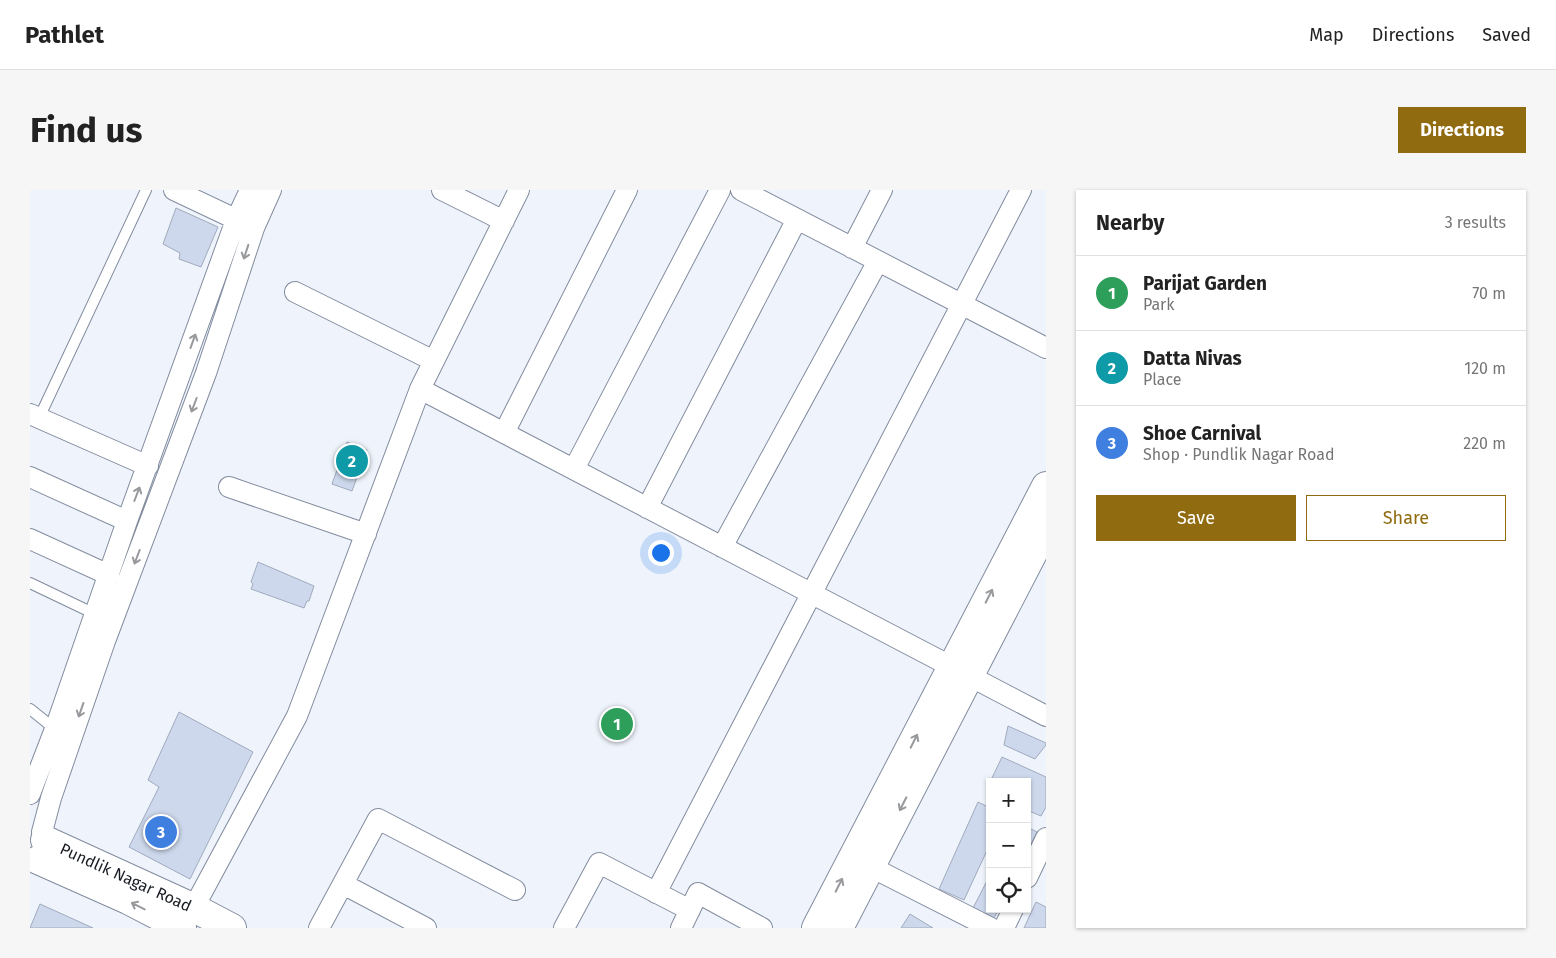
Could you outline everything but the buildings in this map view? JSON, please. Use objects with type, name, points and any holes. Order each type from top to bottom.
[{"type":"street","points":[[174,190],[245,224]]},
{"type":"street","points":[[31,788],[55,729],[92,651],[206,373],[245,224],[250,190]]},
{"type":"street","points":[[35,851],[92,651],[95,614],[127,521],[245,224],[271,190]]},
{"type":"street","points":[[442,190],[504,221]]},
{"type":"street","points":[[186,921],[296,716],[420,389],[519,190]]},
{"type":"street","points":[[504,433],[627,190]]},
{"type":"street","points":[[574,470],[720,190]]},
{"type":"street","points":[[742,190],[1046,348]]},
{"type":"street","points":[[852,248],[882,190]]},
{"type":"street","points":[[656,893],[1020,190]]},
{"type":"street","points":[[647,508],[797,219]]},
{"type":"street","points":[[722,547],[878,261]]},
{"type":"street","points":[[295,292],[434,361]]},
{"type":"street","points":[[420,389],[1046,716]]},
{"type":"street","points":[[34,416],[148,466]]},
{"type":"street","points":[[30,477],[127,521]]},
{"type":"street","points":[[839,928],[871,867],[1046,486]]},
{"type":"street","points":[[229,487],[366,534]]},
{"type":"street","points":[[816,928],[961,670],[1046,528]]},
{"type":"street","points":[[30,539],[109,574]]},
{"type":"street","points":[[319,928],[378,819],[515,890]]},
{"type":"street","points":[[1031,870],[1046,838]]},
{"type":"street","name":"Pundlik Nagar Road","points":[[35,851],[128,900],[186,921],[232,928]]},
{"type":"street","points":[[564,928],[599,863],[690,910]]},
{"type":"street","points":[[871,867],[991,928]]},
{"type":"street","points":[[343,884],[426,928]]},
{"type":"street","points":[[681,928],[698,893],[762,928]]},
{"type":"street","points":[[1004,928],[1011,913]]},
{"type":"lane","points":[[34,416],[146,190]]},
{"type":"lane","points":[[30,583],[95,614]]},
{"type":"lane","points":[[30,709],[55,729]]},
{"type":"place","name":"Datta Nivas","points":[[352,461]]},
{"type":"place","name":"Parijat Garden","points":[[617,724]]},
{"type":"place","name":"Shoe Carnival","points":[[161,832]]}]
